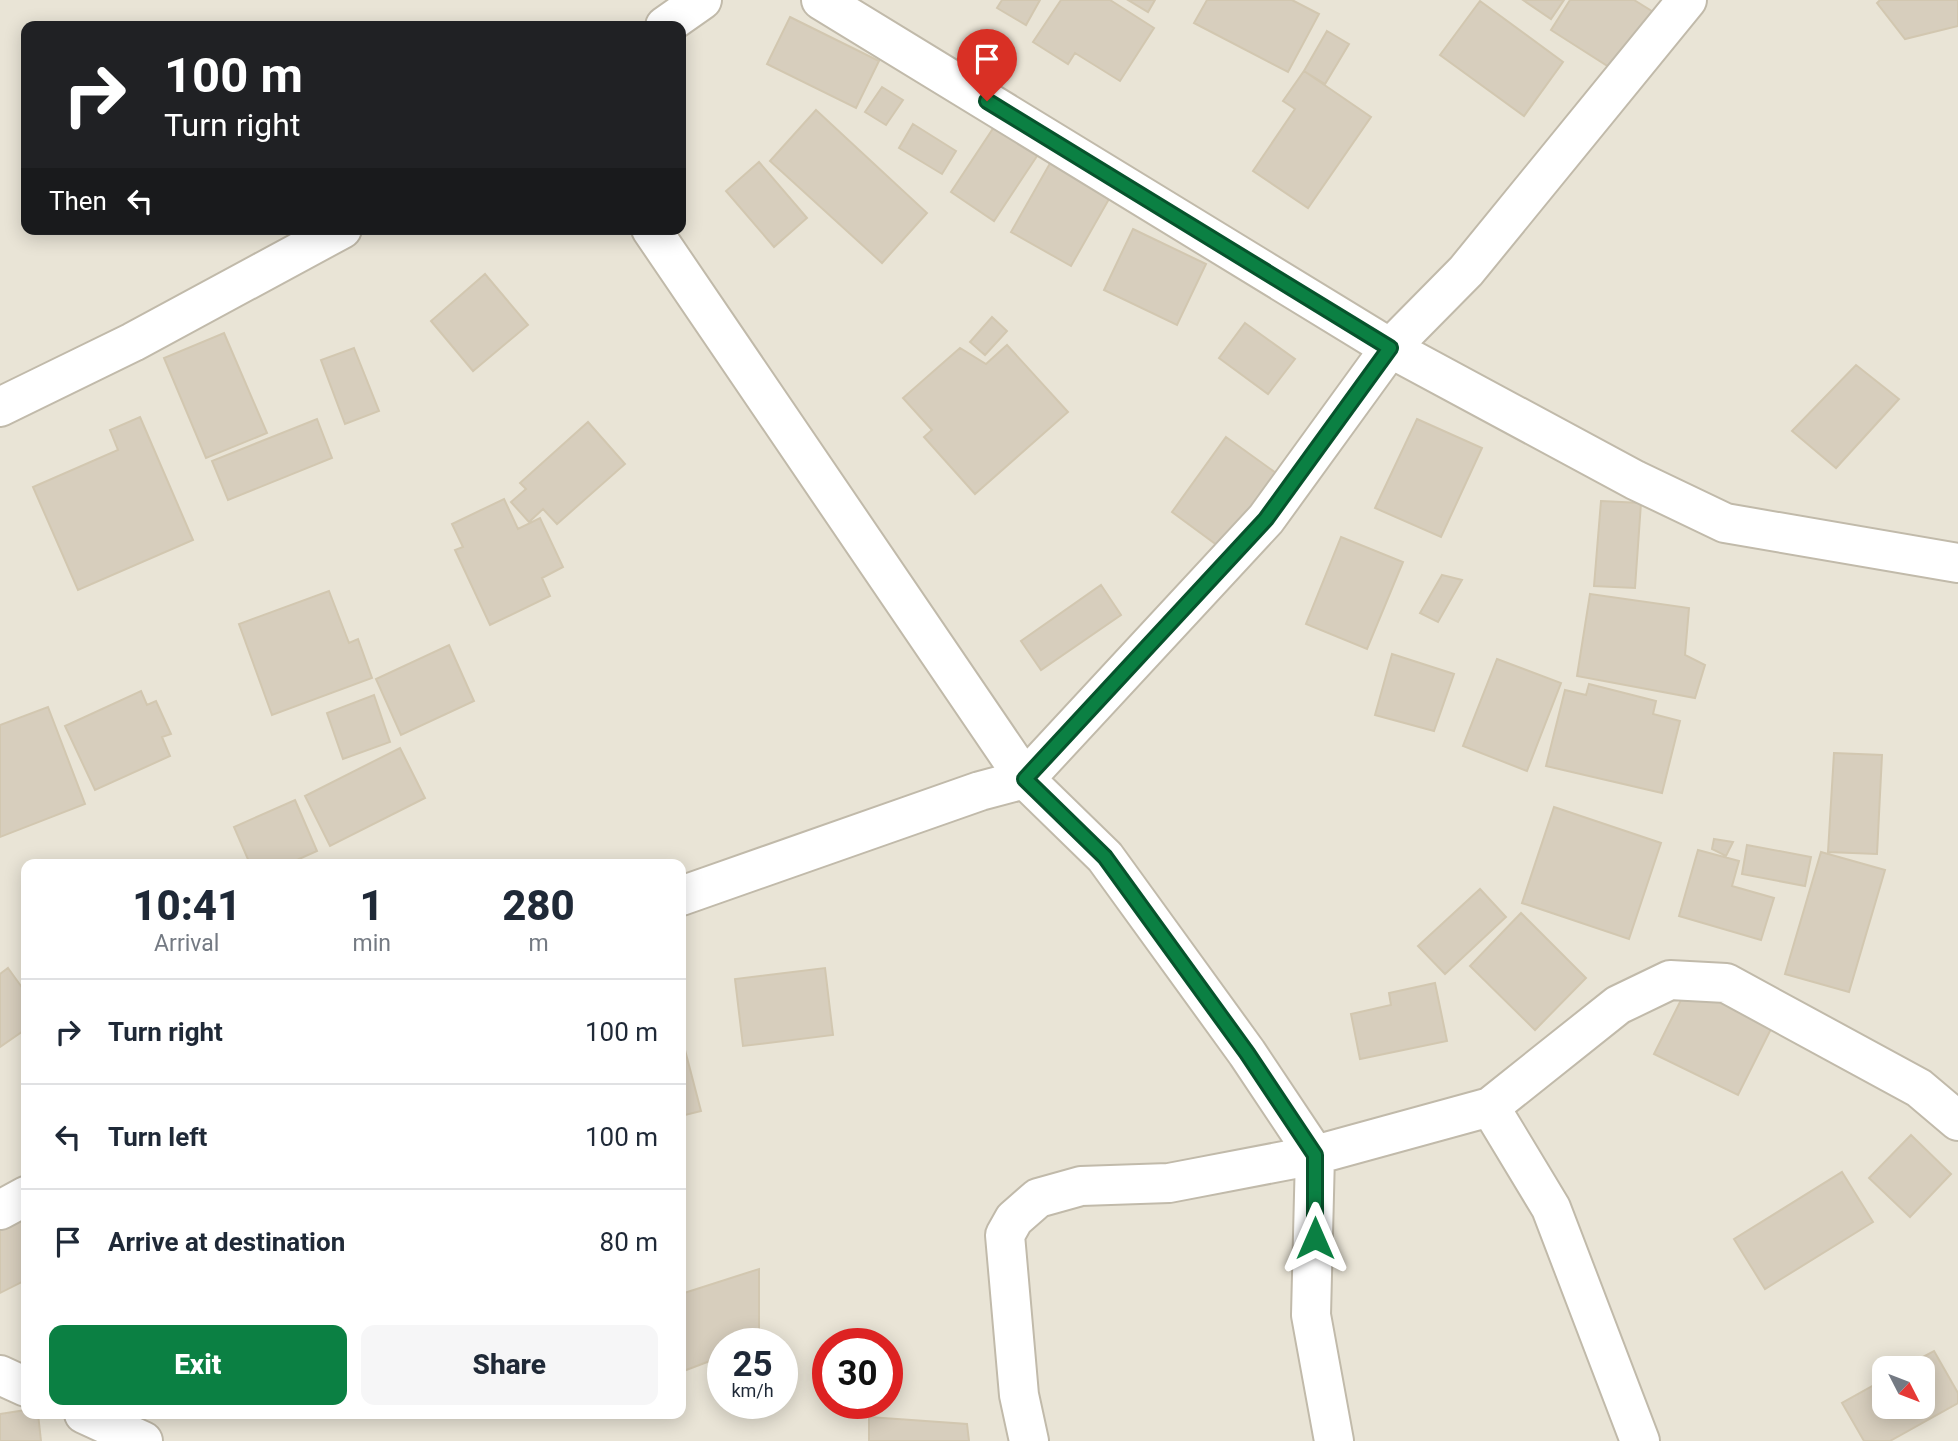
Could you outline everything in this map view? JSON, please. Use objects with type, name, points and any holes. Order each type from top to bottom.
[{"type":"street","points":[[672,21],[702,0]]},
{"type":"street","points":[[821,0],[1390,348],[1635,480],[1725,523],[1958,563]]},
{"type":"street","points":[[686,895],[980,791],[1025,779],[1266,519],[1390,348],[1466,271],[1687,0]]},
{"type":"street","points":[[0,407],[133,342],[331,235]]},
{"type":"street","points":[[655,235],[1025,779],[1105,857],[1247,1053],[1315,1155],[1311,1315],[1334,1441]]},
{"type":"street","points":[[1029,1441],[1019,1395],[1005,1235],[1014,1219],[1038,1198],[1081,1186],[1169,1182],[1315,1155],[1490,1107],[1618,1005],[1670,980],[1726,983],[1919,1088],[1958,1121]]},
{"type":"street","points":[[1490,1107],[1551,1208],[1640,1441]]},
{"type":"street","points":[[0,1210],[21,1199]]},
{"type":"street","points":[[0,1375],[21,1385]]},
{"type":"street","points":[[95,1419],[143,1441]]},
{"type":"shaded area","points":[[0,0],[1958,0],[1958,1441],[0,1441]]},
{"type":"building","points":[[1002,0],[1040,0],[1026,25],[997,8]]},
{"type":"building","points":[[1061,0],[1110,0],[1154,28],[1120,81],[1075,53],[1068,64],[1033,42]]},
{"type":"building","points":[[1128,0],[1155,0],[1148,12]]},
{"type":"building","points":[[1207,0],[1292,0],[1319,14],[1288,72],[1194,23]]},
{"type":"building","points":[[1523,0],[1564,0],[1551,19]]},
{"type":"building","points":[[1570,0],[1634,0],[1655,13],[1617,72],[1551,30]]},
{"type":"building","points":[[1880,0],[1958,0],[1958,26],[1905,39],[1877,3]]},
{"type":"building","points":[[1480,1],[1563,62],[1524,116],[1440,55]]},
{"type":"building","points":[[790,17],[879,61],[856,108],[767,64]]},
{"type":"building","points":[[1327,31],[1349,44],[1325,84],[1304,71]]},
{"type":"building","points":[[1304,71],[1371,117],[1308,208],[1253,171],[1295,109],[1283,101]]},
{"type":"building","points":[[882,87],[903,100],[886,125],[865,112]]},
{"type":"building","points":[[816,110],[927,213],[882,263],[770,161]]},
{"type":"building","points":[[1002,115],[1045,144],[994,221],[951,192]]},
{"type":"building","points":[[913,124],[956,151],[942,174],[899,148]]},
{"type":"building","points":[[1057,151],[1117,185],[1071,266],[1011,232]]},
{"type":"building","points":[[759,162],[807,218],[774,247],[726,191]]},
{"type":"building","points":[[1133,229],[1206,264],[1177,325],[1104,290]]},
{"type":"building","points":[[485,274],[528,325],[473,371],[431,321]]},
{"type":"building","points":[[992,317],[1007,331],[985,355],[970,342]]},
{"type":"building","points":[[1245,323],[1295,359],[1268,394],[1219,358]]},
{"type":"building","points":[[224,333],[267,433],[206,458],[164,358]]},
{"type":"building","points":[[1007,345],[1068,412],[975,494],[924,437],[932,430],[903,398],[960,348],[986,364]]},
{"type":"building","points":[[354,348],[379,411],[345,424],[321,360]]},
{"type":"building","points":[[1856,365],[1899,399],[1836,468],[1792,431]]},
{"type":"building","points":[[140,417],[193,540],[78,590],[33,487],[118,450],[110,430]]},
{"type":"building","points":[[317,419],[332,458],[228,500],[212,461]]},
{"type":"building","points":[[1417,419],[1482,448],[1441,537],[1375,508]]},
{"type":"building","points":[[588,422],[625,464],[557,524],[543,509],[529,522],[511,502],[526,489],[520,483]]},
{"type":"building","points":[[1226,437],[1276,473],[1221,548],[1172,512]]},
{"type":"building","points":[[504,499],[518,529],[540,518],[563,567],[542,578],[550,596],[490,625],[455,550],[463,547],[452,524]]},
{"type":"building","points":[[1601,501],[1641,503],[1635,588],[1594,586]]},
{"type":"building","points":[[1341,537],[1403,562],[1367,649],[1306,624]]},
{"type":"building","points":[[1442,575],[1462,580],[1438,622],[1420,613]]},
{"type":"building","points":[[1101,585],[1121,615],[1041,670],[1021,641]]},
{"type":"building","points":[[329,591],[349,643],[358,639],[372,678],[272,715],[239,624]]},
{"type":"building","points":[[1590,594],[1689,608],[1685,655],[1705,665],[1695,698],[1577,676]]},
{"type":"building","points":[[449,645],[474,701],[401,735],[376,679]]},
{"type":"building","points":[[1392,654],[1454,674],[1434,731],[1375,715]]},
{"type":"building","points":[[1497,659],[1561,683],[1527,771],[1463,746]]},
{"type":"building","points":[[1589,684],[1656,701],[1653,714],[1680,721],[1662,793],[1546,766],[1565,690],[1586,695]]},
{"type":"building","points":[[141,691],[147,705],[156,701],[171,734],[162,737],[170,756],[95,790],[65,726]]},
{"type":"building","points":[[374,695],[390,742],[343,759],[327,713]]},
{"type":"building","points":[[48,707],[85,804],[0,837],[0,725]]},
{"type":"building","points":[[400,748],[425,798],[330,846],[305,796]]},
{"type":"building","points":[[1834,753],[1882,755],[1877,854],[1828,852]]},
{"type":"building","points":[[295,800],[317,851],[299,859],[248,859],[234,827]]},
{"type":"building","points":[[1554,807],[1661,843],[1629,939],[1522,903]]},
{"type":"building","points":[[1714,839],[1733,842],[1726,856],[1712,849]]},
{"type":"building","points":[[1747,845],[1811,857],[1805,886],[1742,874]]},
{"type":"building","points":[[1698,850],[1739,861],[1732,886],[1774,898],[1761,940],[1679,916]]},
{"type":"building","points":[[1821,852],[1885,870],[1849,992],[1785,974]]},
{"type":"building","points":[[1480,889],[1506,917],[1445,974],[1418,946]]},
{"type":"building","points":[[1521,913],[1586,978],[1535,1030],[1470,966]]},
{"type":"building","points":[[8,968],[21,986],[21,1032],[0,1047],[0,974]]},
{"type":"building","points":[[825,968],[833,1035],[743,1046],[735,979]]},
{"type":"building","points":[[1690,982],[1774,1023],[1738,1095],[1654,1054]]},
{"type":"building","points":[[1435,983],[1447,1041],[1360,1059],[1351,1014],[1391,1005],[1389,993]]},
{"type":"building","points":[[686,1054],[701,1111],[686,1115]]},
{"type":"building","points":[[1911,1135],[1951,1174],[1910,1217],[1869,1178]]},
{"type":"building","points":[[1842,1172],[1873,1222],[1765,1289],[1734,1239]]},
{"type":"building","points":[[21,1202],[21,1282],[0,1293],[0,1221]]},
{"type":"building","points":[[759,1269],[759,1328],[707,1328],[707,1362],[686,1370],[686,1292]]},
{"type":"building","points":[[1934,1351],[1958,1393],[1958,1403],[1936,1415],[1936,1356],[1925,1356]]},
{"type":"building","points":[[1872,1386],[1872,1419],[1929,1419],[1890,1441],[1864,1441],[1842,1403]]},
{"type":"building","points":[[21,1411],[21,1419],[39,1419],[41,1441],[0,1441],[0,1414]]},
{"type":"building","points":[[869,1419],[897,1419],[967,1424],[969,1441],[869,1441]]},
{"type":"route","points":[[987,101],[1390,348],[1266,519],[1025,779],[1105,857],[1247,1053],[1315,1155],[1315,1238]]}]
